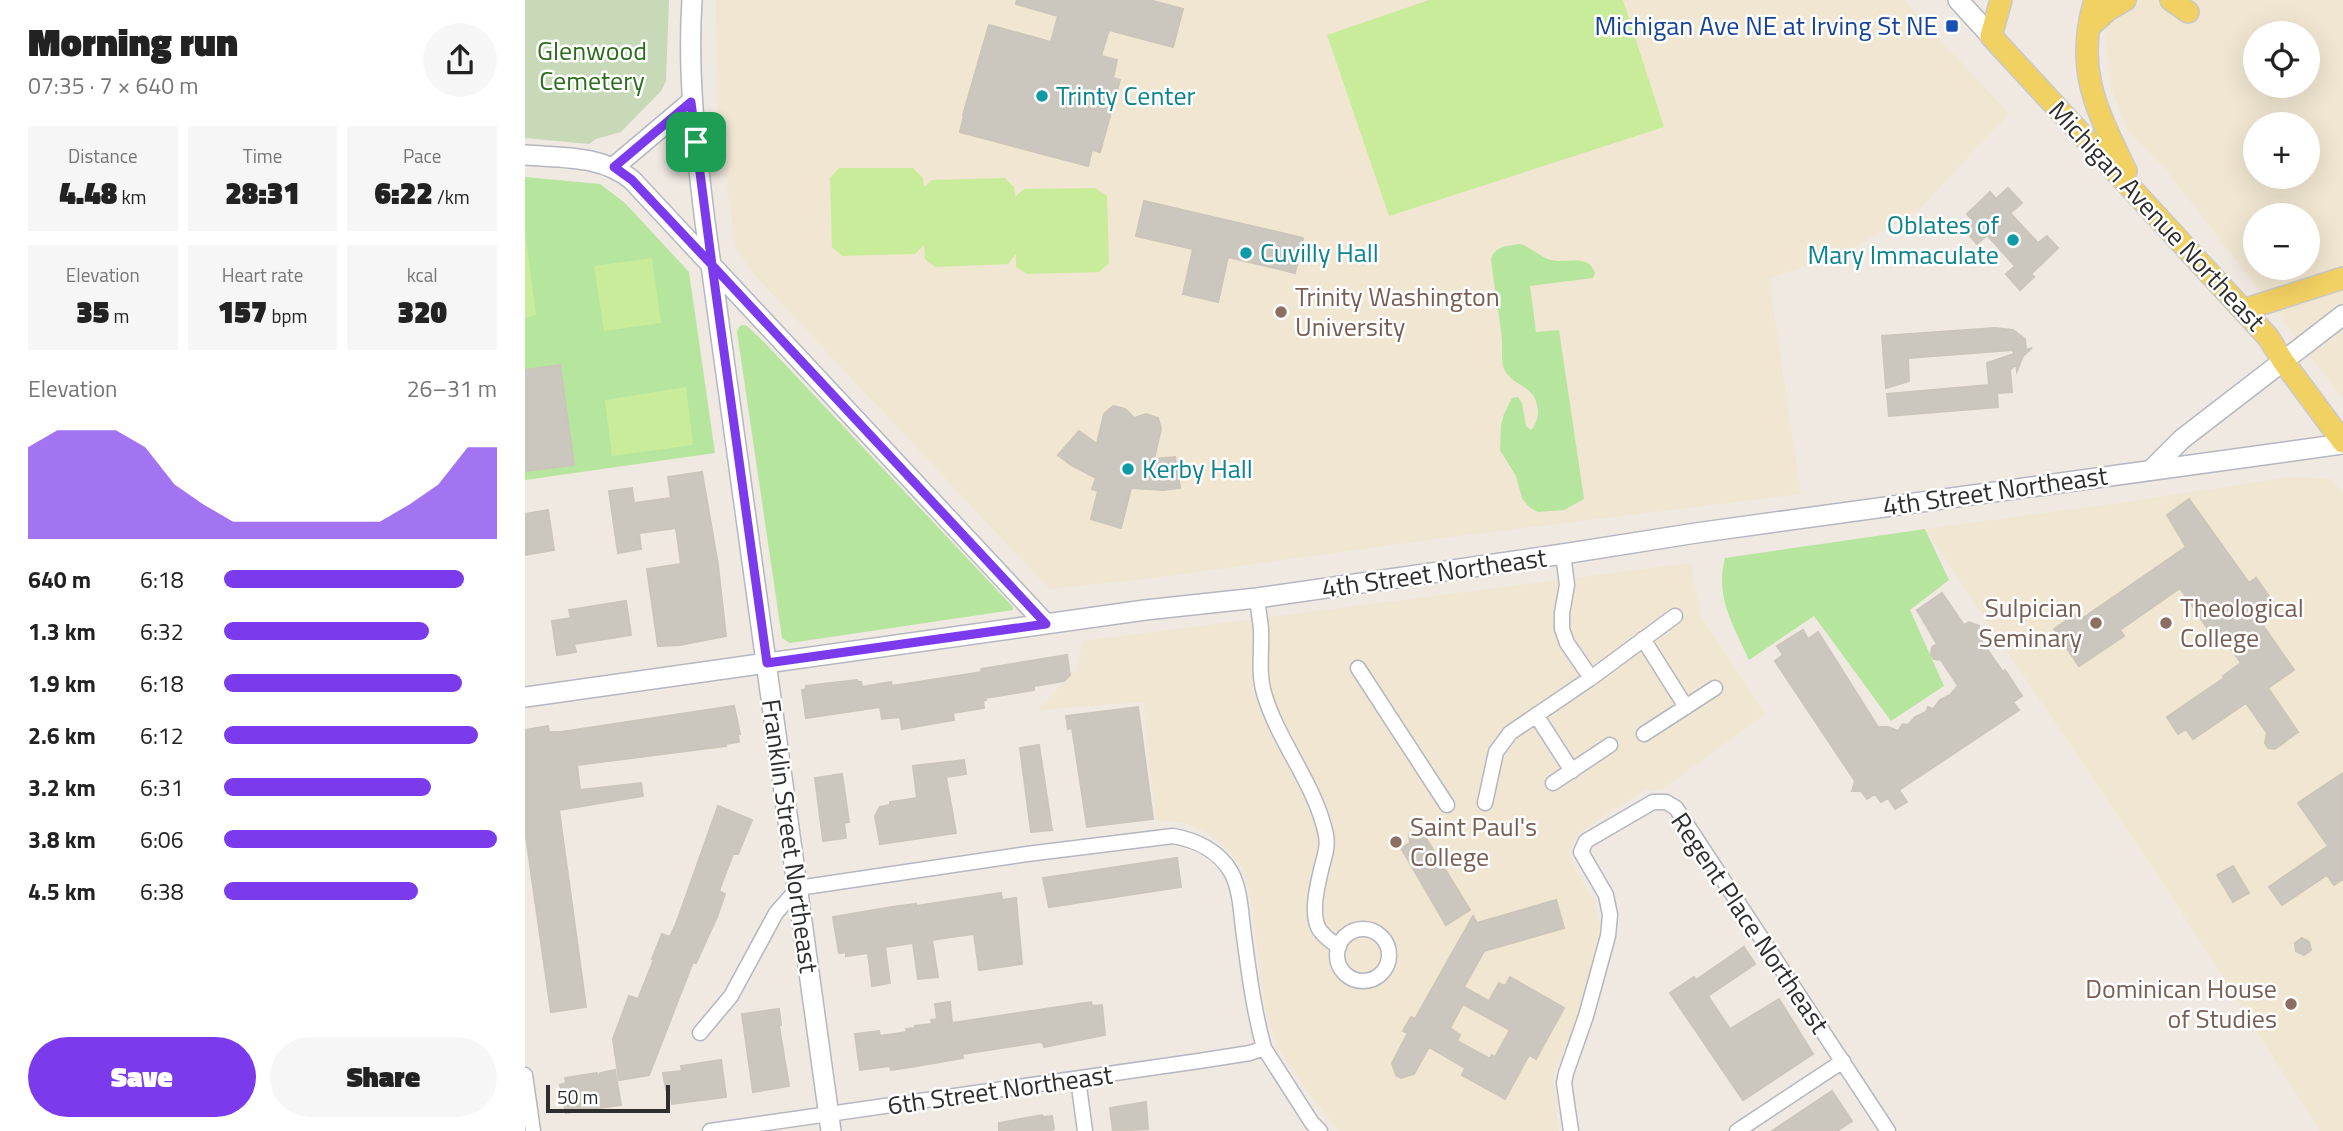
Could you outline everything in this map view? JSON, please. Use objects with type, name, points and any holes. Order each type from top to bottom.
[{"type":"main road","points":[[1991,36],[2001,0]]},
{"type":"main road","points":[[2095,0],[2087,64],[2091,90],[2095,106],[2136,192]]},
{"type":"main road","points":[[2090,26],[2108,10],[2125,0]]},
{"type":"main road","name":"Michigan Avenue Northeast","points":[[1991,36],[2269,337],[2343,443]]},
{"type":"main road","points":[[2243,310],[2343,278]]},
{"type":"street","name":"Franklin Street Northeast","points":[[692,0],[691,102],[829,1123]]},
{"type":"street","name":"Michigan Avenue Northeast","points":[[1958,0],[1991,36]]},
{"type":"street","points":[[614,167],[691,102]]},
{"type":"street","points":[[525,155],[600,162],[614,167],[632,180],[1046,624]]},
{"type":"street","points":[[2153,468],[2182,439],[2343,315]]},
{"type":"street","name":"4th Street Northeast","points":[[525,697],[1145,610],[1257,598],[1709,531],[2343,443]]},
{"type":"street","points":[[1563,554],[1567,585],[1562,629],[1567,643],[1591,678]]},
{"type":"street","points":[[1257,598],[1263,692],[1272,717],[1319,812],[1326,834],[1327,847],[1317,887],[1315,911],[1318,927],[1339,947]]},
{"type":"street","points":[[1485,803],[1496,752],[1510,733],[1675,616]]},
{"type":"street","points":[[1643,639],[1686,707]]},
{"type":"street","points":[[1358,668],[1447,805]]},
{"type":"street","points":[[1644,734],[1715,688]]},
{"type":"street","points":[[1536,715],[1572,771]]},
{"type":"street","points":[[1553,783],[1610,745]]},
{"type":"street","name":"Regent Place Northeast","points":[[1571,1131],[1564,1083],[1608,936],[1610,915],[1606,895],[1581,852],[1586,841],[1653,802],[1666,802],[1676,808],[1888,1131]]},
{"type":"street","points":[[699,1033],[731,996],[776,913],[798,888],[1164,836],[1190,839],[1214,853],[1232,873],[1238,895],[1254,1012],[1264,1048],[1312,1123],[1320,1131]]},
{"type":"street","name":"6th Street Northeast","points":[[710,1131],[829,1123],[1078,1079],[1250,1053],[1264,1048]]},
{"type":"street","points":[[1737,1131],[1843,1061]]},
{"type":"street","points":[[525,1074],[533,1131]]},
{"type":"street","points":[[1078,1079],[1085,1131]]},
{"type":"shaded area","name":"Trinity Washington University","points":[[716,0],[1904,0],[2009,114],[1919,209],[1855,247],[1769,279],[1801,494],[1442,538],[1153,578],[1049,589],[752,272],[736,248],[718,125]]},
{"type":"shaded area","points":[[2114,0],[2343,0],[2343,398],[2252,280],[2320,280],[2320,203],[2243,203],[2243,269],[2167,171],[2128,131],[2112,90],[2105,30]]},
{"type":"shaded area","name":"Theological College","points":[[2292,477],[2332,479],[2343,494],[2343,1131],[2320,1131],[2160,878],[1925,529]]},
{"type":"shaded area","name":"Saint Paul's College","points":[[1691,563],[1700,615],[1765,714],[1661,790],[1645,790],[1579,833],[1569,851],[1577,873],[1595,902],[1601,929],[1576,1024],[1553,1077],[1559,1131],[1340,1131],[1326,1116],[1278,1049],[1265,1008],[1251,900],[1242,867],[1228,850],[1208,833],[1181,822],[1156,820],[1143,702],[1037,710],[1076,671],[1083,641]]},
{"type":"green space","name":"Glenwood Cemetery","points":[[525,0],[669,0],[666,81],[661,91],[621,132],[596,139],[589,144],[525,138]]},
{"type":"green space","points":[[1429,0],[1623,0],[1664,127],[1389,216],[1327,35]]},
{"type":"green space","points":[[839,168],[913,168],[923,178],[924,187],[932,180],[1005,178],[1014,187],[1015,197],[1024,189],[1095,188],[1107,196],[1109,263],[1099,272],[1027,274],[1016,267],[1016,254],[1008,264],[935,267],[925,259],[924,245],[915,254],[842,256],[832,247],[830,178]]},
{"type":"green space","points":[[525,177],[600,184],[625,203],[689,272],[715,453],[525,480]]},
{"type":"green space","points":[[525,232],[536,315],[525,318]]},
{"type":"green space","points":[[1521,244],[1551,260],[1582,261],[1592,267],[1595,273],[1593,278],[1530,286],[1536,332],[1559,330],[1584,499],[1564,510],[1538,512],[1529,507],[1522,498],[1516,476],[1500,450],[1501,425],[1512,398],[1518,397],[1522,403],[1526,426],[1531,430],[1538,414],[1533,396],[1509,376],[1503,367],[1491,259],[1499,249]]},
{"type":"green space","points":[[652,258],[661,323],[604,331],[594,266]]},
{"type":"green space","points":[[742,325],[747,326],[765,343],[1013,610],[790,643],[782,638],[737,332]]},
{"type":"green space","points":[[686,387],[693,445],[612,456],[605,400]]},
{"type":"green space","points":[[1925,529],[1949,580],[1910,610],[1944,686],[1891,721],[1814,616],[1749,660],[1724,598],[1722,586],[1725,558]]},
{"type":"building","name":"Trinty Center","points":[[1017,0],[1149,0],[1183,9],[1173,47],[1109,30],[1101,56],[1117,60],[1113,78],[1120,80],[1100,152],[1092,150],[1088,166],[960,132],[989,25],[1051,42],[1058,16],[1016,4]]},
{"type":"building","name":"Oblates of Mary Immaculate","points":[[2008,188],[2022,203],[2010,213],[2038,243],[2047,236],[2058,248],[2031,274],[2034,277],[2020,290],[2006,274],[2015,266],[1987,235],[1977,244],[1964,229],[1973,221],[1967,214],[1990,192],[1996,199]]},
{"type":"building","name":"Cuvilly Hall","points":[[1144,201],[1303,238],[1295,273],[1228,257],[1218,302],[1183,294],[1193,249],[1136,236]]},
{"type":"building","name":"Oblates of Mary Immaculate","points":[[1995,328],[2013,330],[2025,339],[2026,350],[2032,348],[2023,356],[2017,371],[2016,364],[2010,370],[2012,392],[1997,393],[1998,407],[1889,416],[1887,394],[1989,385],[1987,363],[2014,354],[2013,350],[1908,358],[1909,381],[1886,388],[1882,336]]},
{"type":"building","points":[[560,365],[574,465],[525,471],[525,370]]},
{"type":"building","name":"Kerby Hall","points":[[1113,406],[1125,409],[1134,418],[1146,414],[1158,418],[1161,429],[1154,459],[1175,457],[1180,488],[1131,488],[1121,528],[1091,519],[1098,491],[1092,489],[1096,478],[1058,455],[1079,431],[1097,444],[1104,414]]},
{"type":"building","points":[[702,472],[718,565],[726,636],[680,645],[658,646],[647,569],[681,564],[676,528],[639,533],[641,549],[618,553],[609,491],[632,488],[634,503],[671,498],[668,477]]},
{"type":"building","name":"Sulpician Seminary","points":[[2189,499],[2249,583],[2256,578],[2273,602],[2255,614],[2294,670],[2268,688],[2298,732],[2275,749],[2268,748],[2265,743],[2267,733],[2246,703],[2193,739],[2186,729],[2178,734],[2167,717],[2241,663],[2223,637],[2216,641],[2180,588],[2120,630],[2124,636],[2079,666],[2054,629],[2079,612],[2083,618],[2186,547],[2167,515]]},
{"type":"building","points":[[548,510],[554,550],[525,555],[525,514]]},
{"type":"building","points":[[1942,593],[1964,625],[1969,622],[1979,626],[1978,636],[2022,696],[2013,702],[2019,710],[1899,790],[1907,802],[1895,809],[1888,798],[1881,802],[1875,794],[1867,799],[1861,791],[1852,791],[1855,781],[1775,661],[1783,655],[1777,646],[1803,630],[1808,639],[1818,632],[1878,727],[1898,731],[1903,724],[1908,725],[1915,717],[1926,712],[1928,707],[1933,709],[1958,686],[1941,660],[1934,659],[1931,655],[1932,647],[1937,644],[1917,610]]},
{"type":"building","points":[[626,601],[631,635],[574,644],[576,652],[557,655],[552,621],[571,618],[569,610]]},
{"type":"building","points":[[1067,655],[1070,675],[1064,681],[1034,686],[1034,690],[985,698],[984,708],[953,713],[954,720],[902,729],[900,717],[882,719],[880,707],[806,718],[802,690],[806,689],[806,686],[857,680],[862,687],[891,682],[892,686]]},
{"type":"building","points":[[734,706],[739,742],[725,744],[726,746],[577,765],[580,790],[641,783],[643,796],[559,810],[586,1007],[551,1012],[525,830],[525,730],[548,726],[549,732],[561,732]]},
{"type":"building","points":[[1138,707],[1153,819],[1087,827],[1072,728],[1068,729],[1066,716]]},
{"type":"building","points":[[1039,745],[1052,830],[1031,832],[1020,748]]},
{"type":"building","points":[[964,760],[966,774],[946,777],[956,833],[880,844],[875,816],[880,807],[890,805],[890,802],[917,798],[913,766]]},
{"type":"building","points":[[2343,773],[2343,879],[2334,885],[2327,875],[2282,905],[2269,887],[2328,846],[2298,803]]},
{"type":"building","points":[[842,774],[849,822],[844,823],[846,838],[823,841],[815,778]]},
{"type":"building","points":[[718,806],[752,820],[738,854],[733,854],[719,891],[725,894],[717,917],[696,963],[693,962],[649,1075],[619,1080],[613,1039],[629,996],[638,999],[662,934],[670,937],[676,924]]},
{"type":"building","points":[[1424,835],[1470,910],[1446,925],[1401,848],[1410,843],[1409,836],[1416,840]]},
{"type":"building","points":[[1177,858],[1181,887],[1049,907],[1043,878]]},
{"type":"building","points":[[2233,866],[2249,893],[2233,902],[2217,875]]},
{"type":"building","points":[[1001,893],[1002,900],[1016,898],[1022,964],[979,970],[974,934],[958,936],[932,940],[938,977],[918,979],[913,943],[885,947],[890,983],[872,986],[868,953],[846,956],[846,952],[839,953],[833,917]]},
{"type":"building","points":[[1556,900],[1564,928],[1484,951],[1464,987],[1489,1001],[1499,983],[1505,986],[1510,977],[1564,1008],[1536,1059],[1529,1055],[1505,1099],[1462,1075],[1465,1068],[1429,1047],[1414,1074],[1401,1078],[1396,1075],[1392,1063],[1408,1033],[1403,1031],[1411,1017],[1415,1019],[1473,916],[1477,923]],"holes":[[[1463,1004],[1510,1030],[1495,1057],[1492,1055],[1490,1059],[1457,1041],[1460,1035],[1450,1028]]]},
{"type":"building","points":[[2302,938],[2309,942],[2311,950],[2304,955],[2296,951],[2295,943]]},
{"type":"building","points":[[1744,947],[1755,964],[1708,996],[1730,1029],[1779,999],[1813,1054],[1743,1100],[1670,993],[1694,977],[1696,980]]},
{"type":"building","points":[[950,1002],[952,1023],[1091,1002],[1092,1006],[1102,1005],[1105,1035],[1044,1047],[1040,1042],[962,1054],[963,1058],[891,1070],[890,1066],[860,1070],[855,1034],[879,1031],[880,1036],[907,1032],[906,1029],[915,1026],[932,1024],[931,1020],[937,1019],[935,1004]]},
{"type":"building","points":[[779,1009],[779,1026],[789,1086],[753,1092],[742,1014]]},
{"type":"building","points":[[721,1060],[726,1097],[672,1104],[663,1073],[682,1071],[681,1066]]},
{"type":"building","points":[[615,1070],[621,1105],[566,1113],[560,1085],[566,1083],[565,1078],[597,1073],[598,1078],[600,1073]]},
{"type":"building","points":[[1832,1091],[1852,1121],[1837,1131],[1772,1131]]},
{"type":"building","points":[[1146,1102],[1148,1129],[1113,1131],[1110,1108]]},
{"type":"building","points":[[1042,1115],[1052,1116],[1054,1129],[999,1131],[999,1123]]},
{"type":"place","name":"Michigan Ave NE at Irving St NE","points":[[1952,26]]},
{"type":"place","name":"Trinty Center","points":[[1042,96]]},
{"type":"place","name":"Oblates of Mary Immaculate","points":[[2013,240]]},
{"type":"place","name":"Cuvilly Hall","points":[[1246,253]]},
{"type":"place","name":"Trinity Washington University","points":[[1281,312]]},
{"type":"place","name":"Kerby Hall","points":[[1128,469]]},
{"type":"place","name":"Sulpician Seminary","points":[[2096,623]]},
{"type":"place","name":"Theological College","points":[[2166,623]]},
{"type":"place","name":"Saint Paul's College","points":[[1396,842]]},
{"type":"place","name":"Dominican House of Studies","points":[[2291,1004]]},
{"type":"route","points":[[696,142],[691,102],[614,167],[632,180],[712,265],[767,663],[1046,624],[712,265],[696,142]]}]
